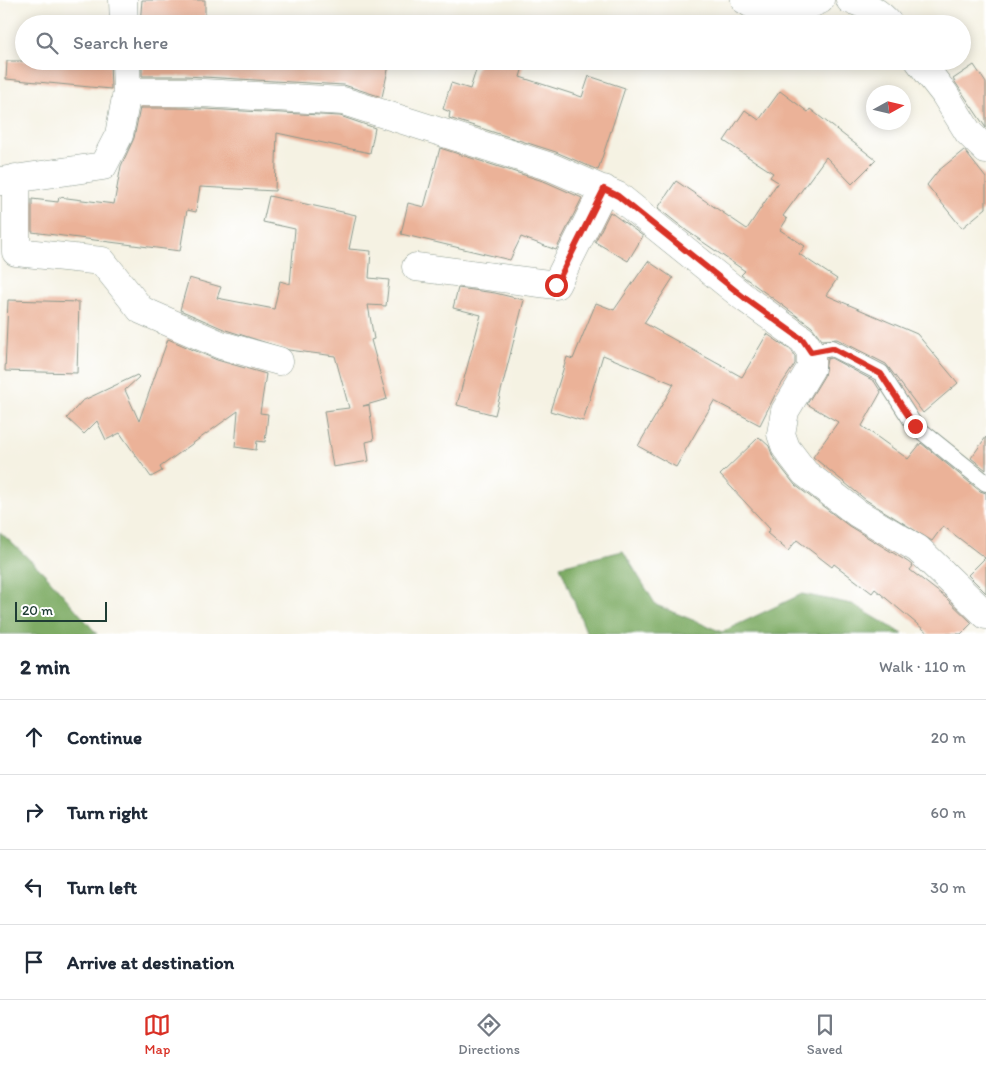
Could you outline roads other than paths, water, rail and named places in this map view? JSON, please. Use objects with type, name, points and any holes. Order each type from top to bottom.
[{"type":"street","points":[[123,0],[124,15]]},
{"type":"street","points":[[745,0],[751,4],[785,11],[803,8],[820,0]]},
{"type":"street","points":[[850,0],[856,1],[879,15]]},
{"type":"street","points":[[126,70],[127,92],[119,136],[103,166],[8,180],[16,252],[102,261],[141,310],[221,345],[279,361]]},
{"type":"street","points":[[926,70],[944,93],[968,132],[986,150]]},
{"type":"street","points":[[127,92],[185,92],[343,101],[551,166],[618,196],[746,299],[803,340],[811,352],[811,368],[785,411],[781,434],[786,448],[805,473],[857,513],[918,549],[986,615]]},
{"type":"street","points":[[416,267],[556,285],[604,189]]},
{"type":"lane","points":[[811,352],[832,348],[881,374],[915,426],[986,483]]}]
